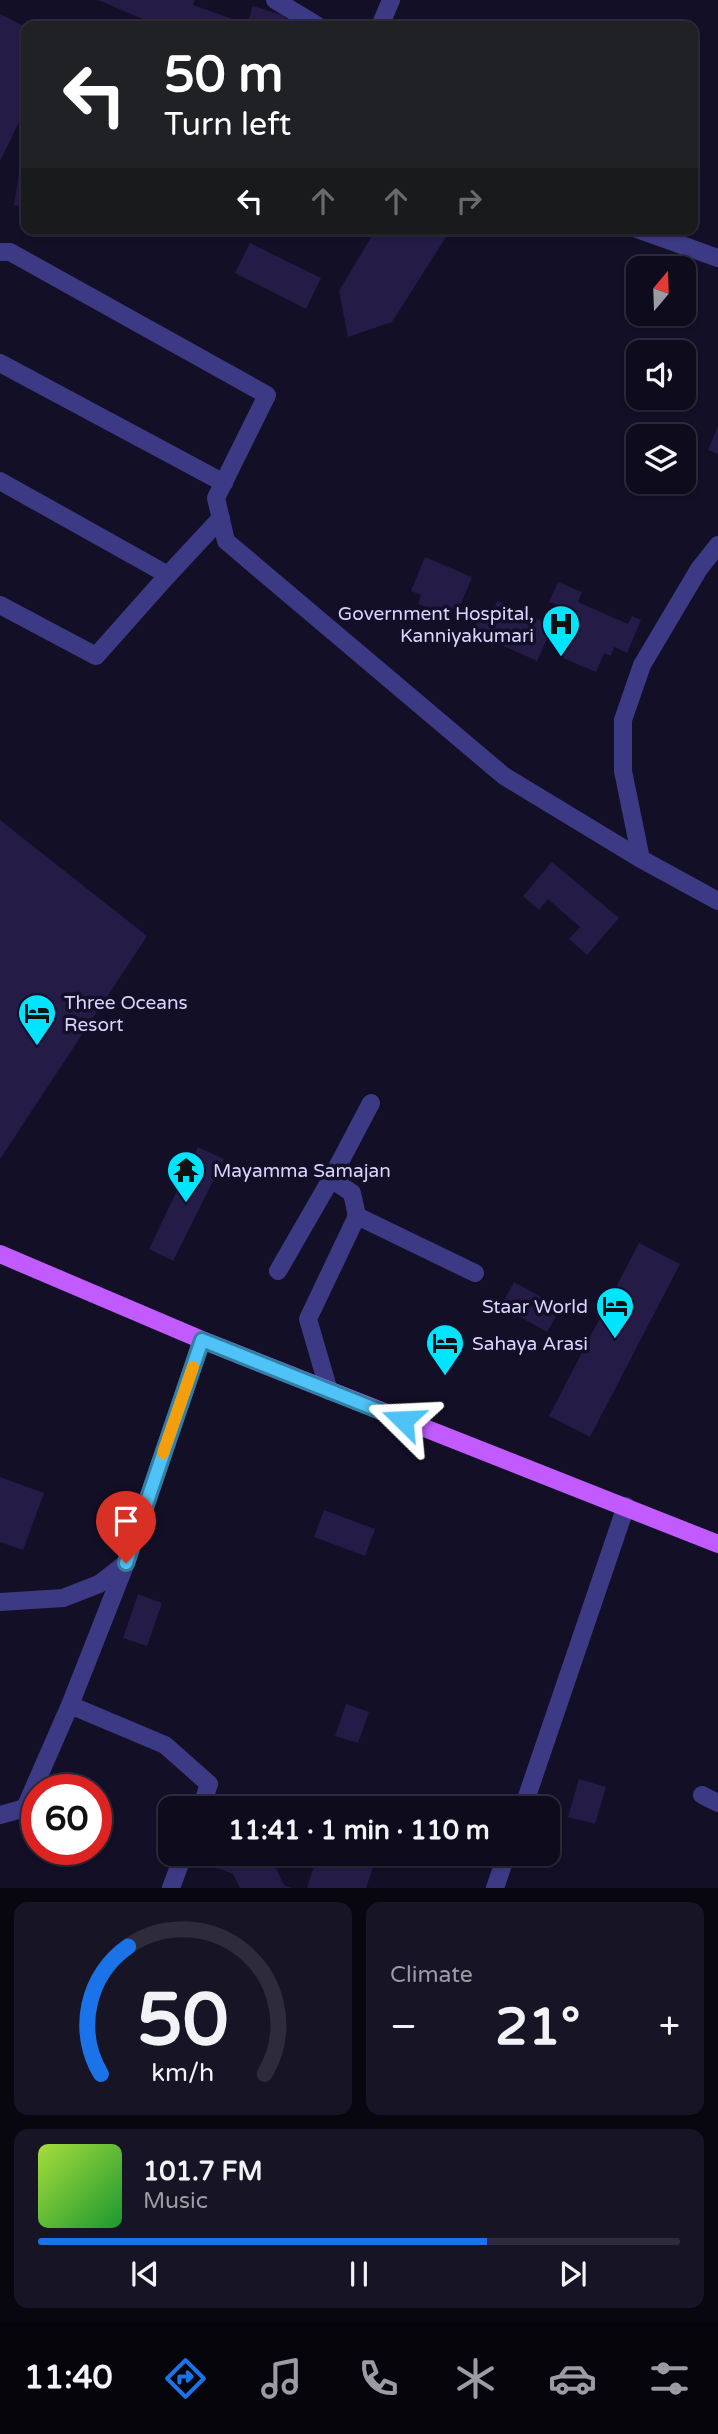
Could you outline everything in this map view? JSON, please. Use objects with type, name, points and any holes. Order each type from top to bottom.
[{"type":"main road","points":[[0,1254],[202,1340],[718,1544]]},
{"type":"street","points":[[275,0],[310,21]]},
{"type":"street","points":[[382,21],[391,0]]},
{"type":"street","points":[[654,235],[718,258]]},
{"type":"street","points":[[0,252],[10,252],[267,396],[216,498],[226,541],[504,776],[641,859],[718,901]]},
{"type":"street","points":[[0,363],[224,483]]},
{"type":"street","points":[[0,481],[168,575]]},
{"type":"street","points":[[0,605],[96,656],[221,518]]},
{"type":"street","points":[[641,859],[623,771],[623,719],[642,665],[699,569],[718,545]]},
{"type":"street","points":[[278,1271],[371,1103]]},
{"type":"street","points":[[329,1391],[308,1319],[357,1216],[352,1193],[331,1179]]},
{"type":"street","points":[[357,1216],[475,1273]]},
{"type":"street","points":[[0,1815],[25,1808],[70,1705],[126,1563],[202,1340]]},
{"type":"street","points":[[527,1796],[625,1506]]},
{"type":"street","points":[[0,1602],[63,1598],[99,1584],[126,1563]]},
{"type":"street","points":[[70,1705],[165,1745],[209,1784],[205,1796]]},
{"type":"street","points":[[171,1888],[179,1866]]},
{"type":"street","points":[[495,1888],[503,1866]]},
{"type":"building","points":[[98,0],[195,0],[193,5],[238,21],[147,21]]},
{"type":"building","points":[[253,6],[282,15],[289,21],[248,21]]},
{"type":"building","points":[[0,14],[21,24],[21,118],[0,161]]},
{"type":"building","points":[[21,160],[21,206],[14,205]]},
{"type":"building","points":[[372,235],[447,235],[392,322],[348,337],[339,291]]},
{"type":"building","points":[[250,243],[321,278],[306,309],[235,273]]},
{"type":"building","points":[[718,426],[718,454],[708,450]]},
{"type":"building","points":[[425,557],[472,577],[458,611],[449,607],[446,615],[418,604],[421,595],[411,591]]},
{"type":"building","points":[[558,582],[582,592],[578,602],[628,624],[632,616],[641,620],[627,653],[614,647],[611,656],[604,653],[596,672],[563,658],[575,630],[558,623],[561,616],[553,613],[557,605],[549,602]]},
{"type":"building","points":[[497,601],[553,626],[537,661],[472,632],[483,607],[493,612]]},
{"type":"building","name":"Three Oceans Resort","points":[[0,820],[147,936],[0,1159]]},
{"type":"building","points":[[552,862],[619,918],[587,955],[569,939],[580,927],[548,899],[539,910],[523,896]]},
{"type":"building","name":"Mayamma Samajan","points":[[198,1147],[224,1159],[173,1261],[149,1249]]},
{"type":"building","name":"Staar World","points":[[639,1243],[680,1264],[590,1437],[549,1416]]},
{"type":"building","points":[[514,1282],[561,1308],[547,1332],[501,1306]]},
{"type":"building","points":[[0,1477],[44,1493],[23,1550],[0,1542]]},
{"type":"building","points":[[324,1510],[375,1529],[365,1556],[314,1537]]},
{"type":"building","points":[[138,1594],[162,1603],[147,1646],[123,1638]]},
{"type":"building","points":[[346,1704],[369,1712],[358,1743],[335,1736]]},
{"type":"building","points":[[579,1779],[606,1787],[595,1824],[568,1817]]},
{"type":"building","points":[[211,1866],[275,1866],[284,1885],[293,1888],[240,1888],[233,1874]]},
{"type":"building","points":[[314,1866],[374,1866],[366,1888],[307,1888]]},
{"type":"slow traffic","points":[[163,1453],[193,1367]]},
{"type":"place","name":"Government Hospital, Kanniyakumari","points":[[561,658]]},
{"type":"place","name":"Three Oceans Resort","points":[[37,1047]]},
{"type":"place","name":"Mayamma Samajan","points":[[186,1204]]},
{"type":"place","name":"Staar World","points":[[615,1340]]},
{"type":"place","name":"Sahaya Arasi","points":[[445,1377]]},
{"type":"route","points":[[126,1563],[202,1340],[403,1420]]}]
